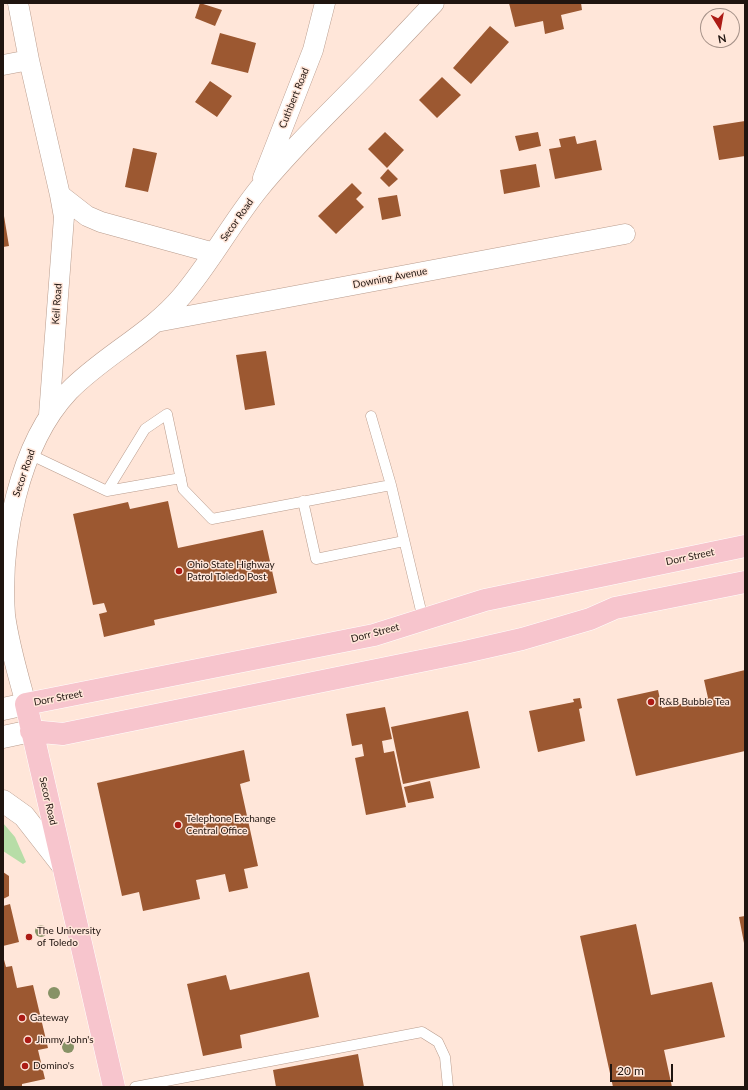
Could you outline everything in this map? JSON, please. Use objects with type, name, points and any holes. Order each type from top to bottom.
[{"type":"main road","name":"Dorr Street","points":[[3,709],[374,635],[485,600],[745,546]]},
{"type":"main road","points":[[3,737],[31,731],[63,734],[450,655],[522,639],[590,619],[615,608],[745,582]]},
{"type":"main road","name":"Secor Road","points":[[26,704],[114,1087]]},
{"type":"main road","points":[[3,801],[24,816],[63,866]]},
{"type":"street","name":"Keil Road","points":[[18,3],[29,60],[64,217],[49,415]]},
{"type":"street","name":"Cuthbert Road","points":[[258,191],[313,50],[325,3]]},
{"type":"street","name":"Secor Road","points":[[26,704],[5,614],[4,563],[6,538],[11,512],[29,454],[49,415],[70,391],[92,371],[156,322],[180,298],[258,191],[302,140],[434,3]]},
{"type":"street","points":[[3,65],[29,60]]},
{"type":"street","points":[[60,195],[87,216],[101,222],[214,253]]},
{"type":"street","name":"Downing Avenue","points":[[156,322],[624,234]]},
{"type":"lane","points":[[107,491],[145,429],[167,414],[183,489],[212,519],[391,485]]},
{"type":"lane","points":[[371,416],[391,485],[423,619]]},
{"type":"lane","points":[[29,454],[107,491],[181,478]]},
{"type":"lane","points":[[303,501],[316,559],[404,541]]},
{"type":"lane","points":[[135,1087],[422,1032],[438,1042],[445,1057],[448,1087]]},
{"type":"green space","points":[[3,823],[15,837],[26,862],[23,864],[3,851]]},
{"type":"building","points":[[200,3],[222,10],[215,26],[195,18]]},
{"type":"building","points":[[509,3],[581,3],[582,10],[561,15],[564,29],[545,34],[543,21],[515,27]]},
{"type":"building","points":[[490,26],[509,42],[471,84],[453,68]]},
{"type":"building","points":[[220,33],[256,43],[248,73],[211,64]]},
{"type":"building","points":[[442,77],[461,95],[437,118],[419,100]]},
{"type":"building","points":[[210,81],[232,96],[217,117],[195,102]]},
{"type":"building","points":[[745,121],[745,156],[719,160],[713,126]]},
{"type":"building","points":[[385,132],[404,150],[387,168],[368,149]]},
{"type":"building","points":[[538,132],[541,146],[519,151],[515,136]]},
{"type":"building","points":[[575,136],[577,144],[596,140],[602,170],[555,179],[549,149],[561,147],[559,139]]},
{"type":"building","points":[[133,148],[157,153],[148,192],[125,187]]},
{"type":"building","points":[[536,164],[540,187],[504,194],[500,170]]},
{"type":"building","points":[[388,169],[398,179],[389,187],[380,178]]},
{"type":"building","points":[[352,183],[362,193],[356,199],[364,207],[336,234],[318,216]]},
{"type":"building","points":[[397,195],[401,216],[382,220],[378,198]]},
{"type":"building","points":[[4,216],[9,246],[3,247],[3,217]]},
{"type":"building","points":[[266,351],[275,405],[245,410],[236,355]]},
{"type":"building","name":"Ohio State Highway Patrol Toledo Post","points":[[168,501],[178,548],[263,530],[277,593],[154,620],[155,625],[104,637],[99,614],[107,612],[104,603],[93,605],[73,514],[128,502],[130,509]]},
{"type":"building","points":[[745,670],[745,751],[636,776],[617,699],[658,690],[662,708],[708,698],[704,680]]},
{"type":"building","points":[[580,698],[582,708],[579,709],[585,741],[538,752],[529,711],[574,702],[573,699]]},
{"type":"building","points":[[385,707],[392,739],[382,741],[384,753],[394,751],[406,807],[366,815],[355,758],[364,756],[362,744],[352,746],[346,714]]},
{"type":"building","points":[[468,711],[480,768],[403,784],[391,727]]},
{"type":"building","name":"Telephone Exchange Central Office","points":[[244,750],[250,781],[240,784],[258,866],[244,869],[248,888],[229,892],[225,874],[196,880],[200,899],[143,911],[139,892],[122,896],[97,783]]},
{"type":"building","points":[[430,781],[434,798],[408,803],[404,787]]},
{"type":"building","points":[[3,872],[9,876],[9,896],[3,899]]},
{"type":"building","points":[[10,904],[19,942],[3,946],[3,906]]},
{"type":"building","points":[[745,916],[745,943],[744,943],[739,917]]},
{"type":"building","points":[[636,924],[651,995],[712,982],[725,1037],[664,1050],[672,1087],[613,1087],[580,936]]},
{"type":"building","name":"Gateway","points":[[3,956],[6,967],[12,966],[17,988],[33,985],[48,1048],[38,1050],[45,1079],[22,1084],[22,1087],[3,1087]]},
{"type":"building","points":[[309,972],[319,1017],[240,1035],[242,1048],[203,1056],[187,984],[226,975],[230,990]]},
{"type":"building","points":[[358,1054],[364,1087],[276,1087],[273,1070]]},
{"type":"place","name":"Ohio State Highway Patrol Toledo Post","points":[[179,571]]},
{"type":"place","name":"R&B Bubble Tea","points":[[651,702]]},
{"type":"place","name":"Telephone Exchange Central Office","points":[[178,825]]},
{"type":"place","name":"The University of Toledo","points":[[29,937]]},
{"type":"place","name":"Gateway","points":[[22,1018]]},
{"type":"place","name":"Jimmy John's","points":[[28,1040]]},
{"type":"place","name":"Domino's","points":[[25,1066]]}]
